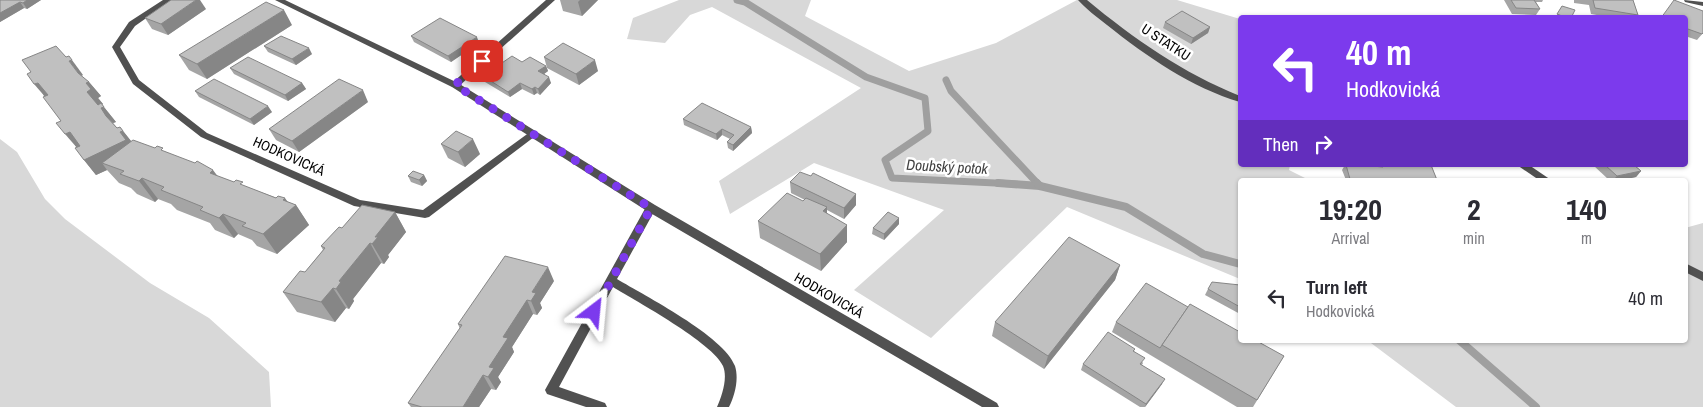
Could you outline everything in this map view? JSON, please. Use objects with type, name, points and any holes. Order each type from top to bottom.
[{"type":"street","name":"HODKOVICKÁ","points":[[168,0],[132,24],[116,47],[136,82],[204,135],[358,203],[425,214],[533,134]]},
{"type":"street","name":"HODKOVICKÁ","points":[[279,0],[455,85],[651,208],[990,406]]},
{"type":"street","points":[[455,85],[551,0]]},
{"type":"street","name":"U STATKU","points":[[1082,0],[1147,49],[1193,78],[1209,88],[1238,98]]},
{"type":"street","points":[[1688,0],[1703,4]]},
{"type":"street","points":[[1525,167],[1543,178]]},
{"type":"street","points":[[601,407],[551,390],[651,208]]},
{"type":"street","points":[[1688,269],[1703,277]]},
{"type":"street","points":[[611,281],[712,344],[729,365],[728,396],[723,407]]},
{"type":"shaded area","points":[[679,0],[811,0],[805,16],[909,71],[996,43],[1077,0],[1177,0],[1238,18],[1238,167],[1290,167],[1289,170],[1305,178],[1238,178],[1238,278],[1067,207],[931,338],[854,290],[944,210],[814,163],[730,214],[719,181],[861,88],[712,7],[690,15],[665,43],[627,39],[633,18]]},
{"type":"shaded area","points":[[0,139],[17,152],[45,199],[65,219],[150,283],[209,318],[269,372],[271,407],[0,407]]},
{"type":"shaded area","points":[[1703,223],[1703,407],[1456,407],[1371,343],[1688,343],[1688,227]]},
{"type":"building","points":[[0,0],[27,0],[0,13]]},
{"type":"building","points":[[171,0],[196,0],[161,24],[145,18]]},
{"type":"building","points":[[1511,0],[1534,0],[1540,9],[1516,8]]},
{"type":"building","points":[[1593,0],[1633,0],[1638,15],[1595,8]]},
{"type":"building","points":[[1674,0],[1703,11],[1703,33],[1688,29],[1688,15],[1663,15]]},
{"type":"building","points":[[266,2],[284,10],[197,64],[179,55]]},
{"type":"building","points":[[1562,6],[1575,10],[1572,15],[1557,14]]},
{"type":"building","points":[[1182,11],[1210,27],[1193,38],[1165,22]]},
{"type":"building","points":[[440,18],[477,37],[448,56],[411,36]]},
{"type":"building","points":[[281,36],[309,48],[292,59],[264,46]]},
{"type":"building","points":[[563,43],[595,60],[576,74],[544,57]]},
{"type":"building","points":[[56,46],[66,57],[69,56],[72,60],[69,61],[78,73],[89,82],[86,83],[91,89],[87,92],[98,105],[101,103],[104,107],[101,108],[106,116],[117,128],[120,127],[123,131],[120,132],[126,140],[84,160],[75,148],[80,146],[70,132],[65,134],[56,123],[61,121],[43,97],[48,95],[38,83],[34,84],[27,74],[31,72],[22,60]]},
{"type":"building","points":[[512,56],[522,62],[530,57],[546,66],[538,71],[549,77],[538,89],[535,87],[532,89],[520,83],[508,92],[483,76]]},
{"type":"building","points":[[248,57],[302,83],[285,95],[230,68]]},
{"type":"building","points":[[214,79],[268,106],[250,119],[195,91]]},
{"type":"building","points":[[339,79],[363,90],[292,141],[269,129]]},
{"type":"building","points":[[702,103],[751,127],[733,145],[727,142],[734,135],[722,129],[716,134],[683,119]]},
{"type":"building","points":[[456,131],[473,139],[458,152],[441,144]]},
{"type":"building","points":[[133,140],[155,148],[157,146],[163,148],[161,150],[195,163],[197,161],[213,170],[210,173],[234,182],[236,180],[243,182],[240,184],[276,198],[278,196],[285,198],[283,200],[296,205],[263,234],[242,226],[246,223],[223,214],[219,218],[200,210],[203,207],[161,190],[164,187],[142,178],[139,181],[120,174],[124,171],[102,163]]},
{"type":"building","points":[[1347,167],[1432,167],[1436,178],[1350,178]]},
{"type":"building","points":[[1607,167],[1636,167],[1641,171],[1617,176]]},
{"type":"building","points":[[413,171],[424,175],[419,180],[408,176]]},
{"type":"building","points":[[800,172],[811,176],[813,173],[856,194],[844,208],[790,182]]},
{"type":"building","points":[[787,193],[803,201],[806,198],[827,207],[823,211],[847,225],[820,254],[758,221]]},
{"type":"building","points":[[362,205],[395,212],[375,237],[378,237],[372,244],[370,243],[339,281],[341,282],[336,289],[333,288],[321,302],[283,292],[300,271],[305,272],[325,248],[321,246],[339,227],[342,228]]},
{"type":"building","points":[[888,212],[899,218],[884,234],[873,228]]},
{"type":"building","points":[[1069,237],[1120,265],[1048,356],[995,322]]},
{"type":"building","points":[[505,256],[548,267],[532,292],[536,293],[531,301],[527,300],[503,337],[508,338],[489,367],[494,368],[488,377],[483,375],[463,407],[422,407],[408,403],[462,325],[458,324]]},
{"type":"building","points":[[1212,282],[1238,285],[1238,306],[1208,289]]},
{"type":"building","points":[[1146,283],[1188,307],[1160,348],[1116,322]]},
{"type":"building","points":[[1190,304],[1238,331],[1238,343],[1260,343],[1284,356],[1257,400],[1162,345]]},
{"type":"building","points":[[1108,332],[1135,349],[1133,351],[1145,358],[1140,364],[1165,379],[1146,404],[1083,364]]},
{"type":"waterway","name":"Doubský potok","points":[[737,0],[745,2],[866,77],[925,98],[928,131],[885,160],[892,178],[1004,183]]},
{"type":"waterway","points":[[946,80],[951,91],[1038,184]]},
{"type":"waterway","name":"Doubský potok","points":[[998,183],[1004,183]]},
{"type":"waterway","name":"Doubský potok","points":[[1004,183],[1016,184]]},
{"type":"waterway","name":"Doubský potok","points":[[1004,183],[1040,186]]},
{"type":"waterway","name":"Doubský potok","points":[[1040,186],[1126,207],[1203,254],[1238,263]]},
{"type":"waterway","name":"Doubský potok","points":[[1462,343],[1536,407]]},
{"type":"route","points":[[482,61],[455,85],[651,208],[594,312]]}]
